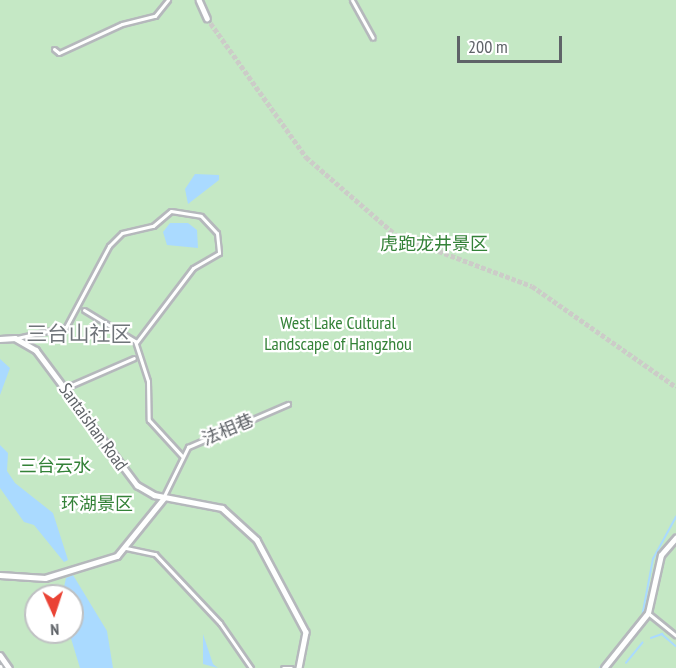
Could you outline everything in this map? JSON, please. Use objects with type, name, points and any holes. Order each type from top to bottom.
[{"type":"street","points":[[54,49],[59,53],[122,24],[155,16],[168,0]]},
{"type":"street","points":[[199,0],[207,18]]},
{"type":"street","points":[[352,0],[373,38]]},
{"type":"street","points":[[0,339],[66,327],[109,246],[122,233],[153,226],[171,211],[201,216],[217,234],[219,253],[193,268],[136,343]]},
{"type":"street","points":[[84,310],[136,343],[148,381],[149,420],[182,456]]},
{"type":"street","name":"Santaishan Road","points":[[15,338],[36,350],[137,485],[164,498],[222,508],[257,540],[306,632],[299,668]]},
{"type":"street","points":[[65,388],[134,358]]},
{"type":"street","name":"法相巷","points":[[164,498],[188,447],[288,404]]},
{"type":"street","points":[[0,575],[45,578],[117,556],[126,548],[164,498]]},
{"type":"street","points":[[604,668],[648,613],[662,555],[676,538]]},
{"type":"street","points":[[126,548],[155,554],[220,623],[251,668]]},
{"type":"street","points":[[648,613],[676,636]]},
{"type":"street","points":[[0,655],[9,668]]},
{"type":"street","points":[[282,668],[291,668]]},
{"type":"green space","name":"虎跑龙井景区","points":[[0,0],[676,0],[676,668],[0,668]]},
{"type":"water","points":[[195,174],[219,175],[219,180],[188,204],[185,189]]},
{"type":"water","points":[[170,223],[188,223],[197,230],[198,248],[167,245],[163,232]]},
{"type":"water","points":[[0,359],[10,368],[0,395]]},
{"type":"water","points":[[0,445],[8,453],[7,471],[15,483],[53,513],[68,560],[64,562],[34,525],[24,522],[0,488]]},
{"type":"water","points":[[73,575],[78,584],[65,584],[66,578]]},
{"type":"water","points":[[84,593],[107,631],[113,668],[80,668],[73,644],[84,644]]},
{"type":"water","points":[[203,634],[213,664],[218,668],[203,664]]},
{"type":"waterway","points":[[642,617],[653,559],[676,517]]},
{"type":"waterway","points":[[651,638],[662,634],[676,646]]},
{"type":"waterway","points":[[626,663],[642,643]]},
{"type":"waterway","points":[[600,668],[619,646]]},
{"type":"tunnel","points":[[207,18],[306,157],[396,235],[532,286],[676,387]]},
{"type":"district","name":"三台山社区","points":[[79,334]]},
{"type":"park label","name":"West Lake Cultural Landscape of Hangzhou","points":[[338,334]]},
{"type":"park label","name":"三台云水","points":[[55,466]]},
{"type":"park label","name":"环湖景区","points":[[97,504]]}]
